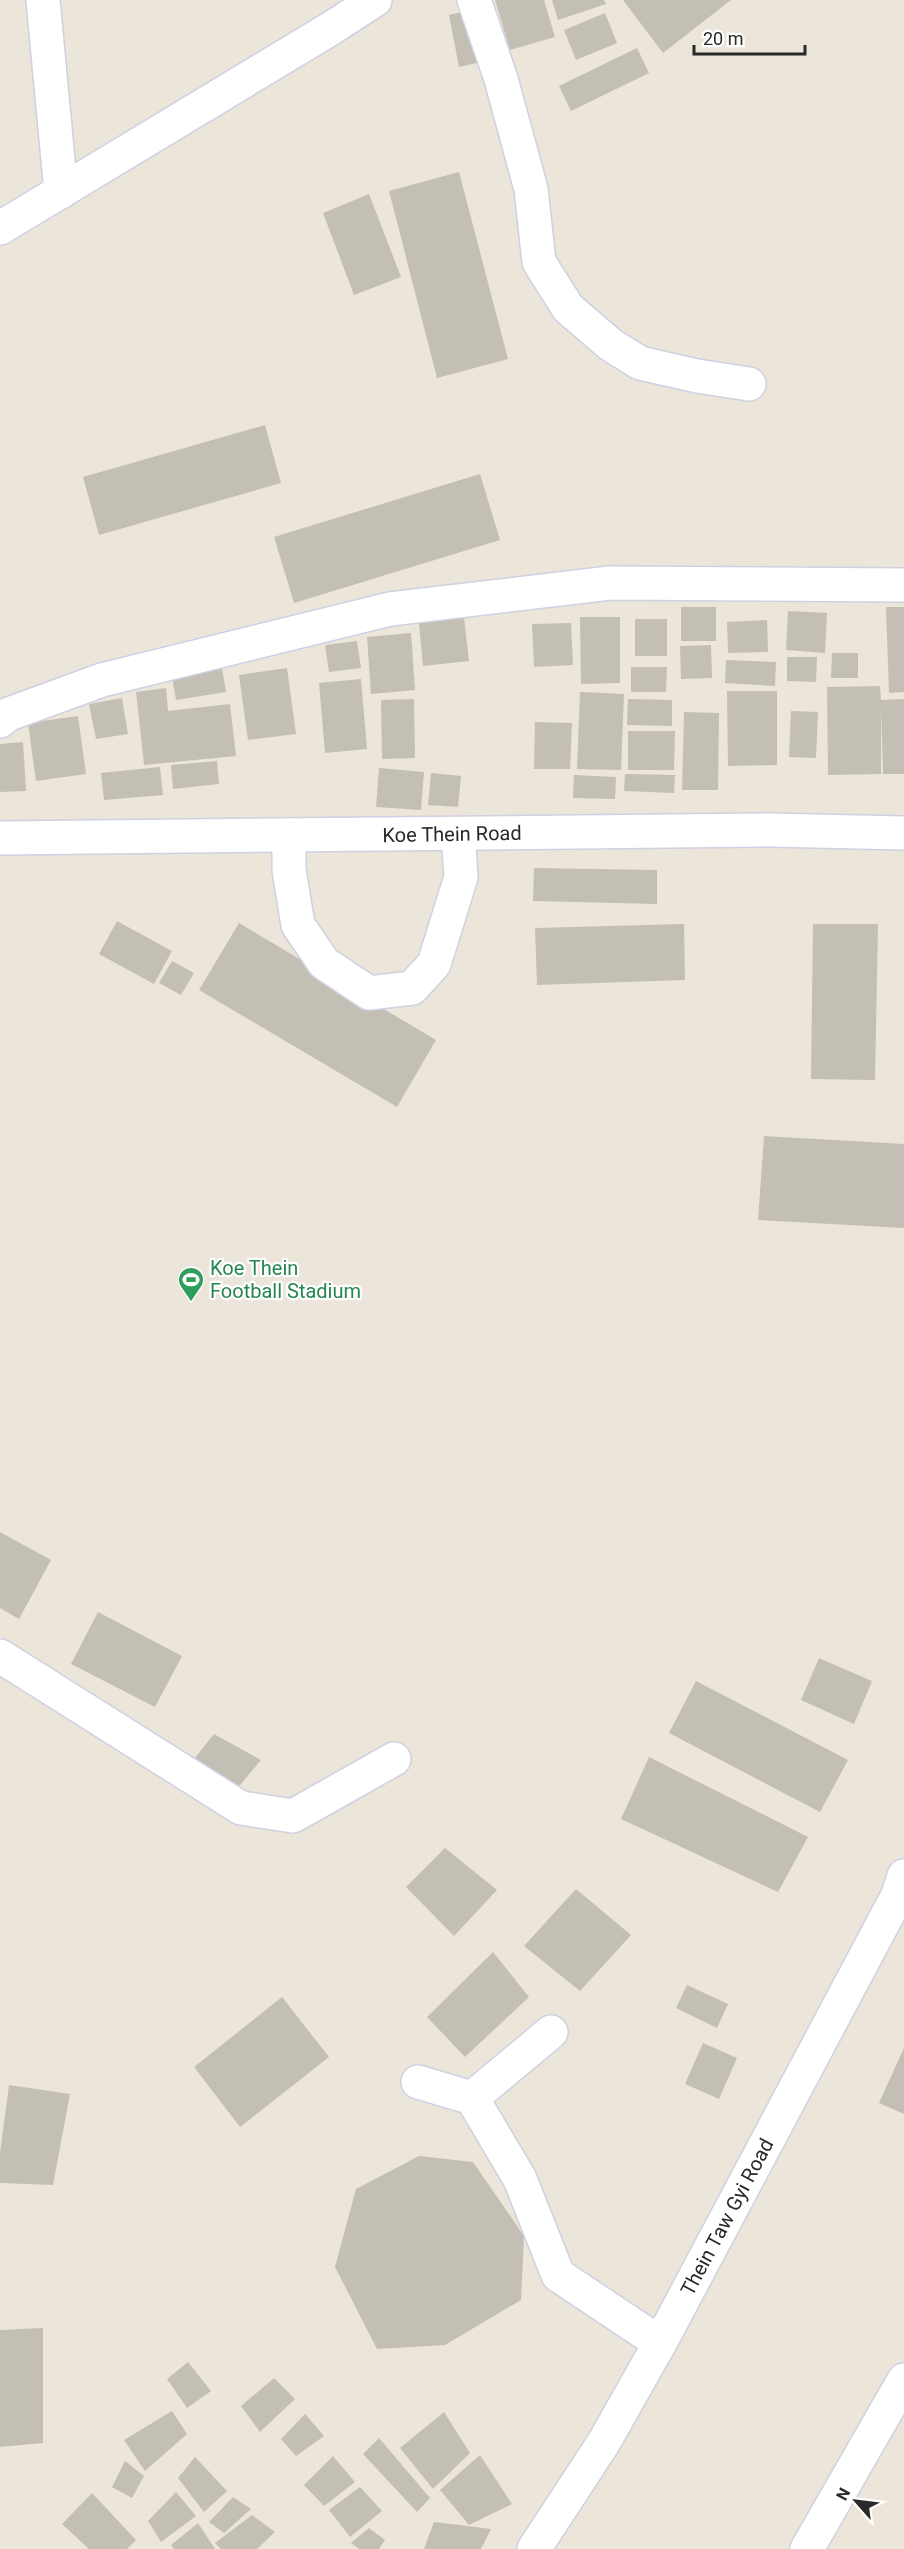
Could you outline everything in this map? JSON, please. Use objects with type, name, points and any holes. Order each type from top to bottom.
[{"type":"street","points":[[43,0],[61,192]]},
{"type":"street","points":[[0,228],[375,0]]},
{"type":"street","points":[[474,0],[501,79],[531,189],[539,262],[568,308],[611,345],[640,363],[697,376],[749,384]]},
{"type":"street","points":[[0,721],[9,714],[102,680],[390,609],[610,583],[904,585]]},
{"type":"street","name":"Koe Thein Road","points":[[0,838],[769,830],[904,833]]},
{"type":"street","points":[[289,835],[289,870],[298,925],[324,963],[369,993],[412,988],[434,963],[461,877],[458,834]]},
{"type":"street","points":[[0,1656],[241,1808],[293,1815],[394,1758]]},
{"type":"street","name":"Thein Taw Gyi Road","points":[[534,2549],[604,2442],[660,2343],[898,1894],[904,1876]]},
{"type":"street","points":[[472,2098],[551,2032]]},
{"type":"street","points":[[418,2082],[472,2098],[520,2180],[558,2275],[660,2343]]},
{"type":"street","points":[[807,2549],[904,2380]]},
{"type":"building","points":[[495,0],[544,0],[555,37],[510,50]]},
{"type":"building","points":[[552,0],[604,0],[606,4],[558,20]]},
{"type":"building","points":[[623,0],[731,0],[663,53]]},
{"type":"building","points":[[470,10],[481,62],[459,67],[449,15]]},
{"type":"building","points":[[605,13],[617,43],[576,60],[564,30]]},
{"type":"building","points":[[637,48],[649,73],[571,111],[559,86]]},
{"type":"building","points":[[459,172],[508,359],[437,378],[389,191]]},
{"type":"building","points":[[369,194],[401,277],[354,295],[323,213]]},
{"type":"building","points":[[265,425],[281,483],[99,535],[83,477]]},
{"type":"building","points":[[480,474],[500,540],[294,603],[274,537]]},
{"type":"building","points":[[681,607],[716,607],[716,641],[681,641]]},
{"type":"building","points":[[886,607],[904,607],[904,692],[889,693]]},
{"type":"building","points":[[788,611],[827,613],[825,653],[786,650]]},
{"type":"building","points":[[580,617],[620,617],[620,683],[581,684]]},
{"type":"building","points":[[464,618],[469,661],[423,666],[419,623]]},
{"type":"building","points":[[635,619],[667,619],[667,656],[635,656]]},
{"type":"building","points":[[767,620],[768,652],[728,653],[727,622]]},
{"type":"building","points":[[571,623],[573,665],[534,667],[532,624]]},
{"type":"building","points":[[411,633],[415,690],[371,694],[367,637]]},
{"type":"building","points":[[357,641],[361,668],[329,672],[325,645]]},
{"type":"building","points":[[711,645],[712,678],[681,679],[680,646]]},
{"type":"building","points":[[832,653],[858,653],[858,678],[831,678]]},
{"type":"building","points":[[787,657],[817,657],[816,682],[787,681]]},
{"type":"building","points":[[726,660],[776,662],[775,686],[725,683]]},
{"type":"building","points":[[631,667],[667,667],[666,692],[631,692]]},
{"type":"building","points":[[222,668],[226,692],[176,700],[172,676]]},
{"type":"building","points":[[287,668],[296,734],[248,740],[239,675]]},
{"type":"building","points":[[361,679],[367,749],[325,753],[319,683]]},
{"type":"building","points":[[880,686],[881,700],[904,699],[904,774],[883,774],[881,705],[881,774],[828,775],[827,687]]},
{"type":"building","points":[[166,688],[168,711],[230,704],[236,756],[144,765],[136,692]]},
{"type":"building","points":[[727,691],[777,691],[777,765],[728,766]]},
{"type":"building","points":[[580,692],[624,694],[621,770],[577,769]]},
{"type":"building","points":[[122,698],[128,734],[96,739],[89,704]]},
{"type":"building","points":[[414,699],[415,758],[382,759],[381,700]]},
{"type":"building","points":[[628,699],[672,700],[672,726],[627,725]]},
{"type":"building","points":[[791,711],[818,712],[816,758],[789,757]]},
{"type":"building","points":[[684,712],[719,713],[718,790],[682,790]]},
{"type":"building","points":[[78,716],[86,774],[36,781],[28,723]]},
{"type":"building","points":[[535,722],[572,723],[570,769],[534,769]]},
{"type":"building","points":[[628,731],[675,731],[674,770],[628,770]]},
{"type":"building","points":[[23,742],[26,791],[0,792],[0,744]]},
{"type":"building","points":[[217,761],[219,784],[173,789],[171,765]]},
{"type":"building","points":[[160,767],[163,795],[104,800],[101,773]]},
{"type":"building","points":[[379,768],[424,772],[421,810],[376,807]]},
{"type":"building","points":[[431,773],[461,776],[458,807],[428,805]]},
{"type":"building","points":[[625,774],[675,775],[674,793],[624,791]]},
{"type":"building","points":[[574,775],[616,777],[615,799],[573,798]]},
{"type":"building","points":[[534,868],[657,870],[657,904],[533,901]]},
{"type":"building","points":[[117,921],[172,951],[154,984],[99,954]]},
{"type":"building","points":[[239,923],[436,1040],[397,1107],[199,990]]},
{"type":"building","points":[[684,924],[685,980],[537,985],[535,928]]},
{"type":"building","points":[[813,924],[878,924],[875,1080],[811,1079]]},
{"type":"building","points":[[172,961],[194,973],[181,995],[159,983]]},
{"type":"building","points":[[764,1136],[904,1144],[904,1228],[758,1220]]},
{"type":"building","points":[[0,1532],[51,1560],[19,1619],[0,1608]]},
{"type":"building","points":[[98,1612],[182,1656],[155,1707],[71,1664]]},
{"type":"building","points":[[819,1658],[872,1681],[854,1724],[801,1700]]},
{"type":"building","points":[[696,1681],[848,1760],[820,1812],[669,1733]]},
{"type":"building","points":[[214,1734],[261,1760],[236,1790],[186,1769]]},
{"type":"building","points":[[649,1757],[808,1837],[778,1892],[621,1819]]},
{"type":"building","points":[[445,1848],[497,1890],[454,1936],[406,1887]]},
{"type":"building","points":[[576,1889],[631,1935],[580,1991],[524,1946]]},
{"type":"building","points":[[493,1952],[529,1997],[465,2057],[427,2017]]},
{"type":"building","points":[[687,1985],[728,2004],[717,2028],[676,2008]]},
{"type":"building","points":[[282,1997],[329,2057],[240,2127],[194,2067]]},
{"type":"building","points":[[703,2043],[737,2058],[719,2099],[685,2084]]},
{"type":"building","points":[[904,2048],[904,2114],[879,2103]]},
{"type":"building","points":[[9,2085],[70,2094],[53,2185],[0,2183],[0,2153]]},
{"type":"building","points":[[419,2156],[473,2162],[524,2236],[521,2300],[445,2345],[377,2349],[335,2267],[356,2189]]},
{"type":"building","points":[[43,2328],[43,2443],[0,2447],[0,2330]]},
{"type":"building","points":[[188,2362],[211,2391],[187,2408],[167,2379]]},
{"type":"building","points":[[274,2378],[295,2399],[260,2432],[241,2406]]},
{"type":"building","points":[[172,2411],[187,2434],[145,2471],[124,2440]]},
{"type":"building","points":[[444,2412],[470,2453],[433,2489],[400,2448]]},
{"type":"building","points":[[305,2414],[324,2436],[296,2456],[281,2439]]},
{"type":"building","points":[[379,2438],[430,2498],[417,2512],[363,2454]]},
{"type":"building","points":[[480,2455],[512,2504],[469,2525],[440,2490]]},
{"type":"building","points":[[333,2456],[355,2482],[324,2506],[304,2485]]},
{"type":"building","points":[[195,2457],[227,2491],[204,2512],[178,2478]]},
{"type":"building","points":[[125,2461],[144,2476],[132,2498],[112,2487]]},
{"type":"building","points":[[360,2487],[382,2511],[350,2537],[329,2510]]},
{"type":"building","points":[[176,2492],[196,2516],[161,2542],[148,2521]]},
{"type":"building","points":[[92,2493],[136,2540],[127,2549],[89,2549],[62,2524]]},
{"type":"building","points":[[233,2497],[251,2509],[224,2533],[209,2522]]},
{"type":"building","points":[[252,2515],[275,2532],[257,2549],[221,2549],[215,2543]]},
{"type":"building","points":[[434,2522],[491,2529],[481,2549],[424,2549]]},
{"type":"building","points":[[198,2523],[215,2549],[174,2549],[171,2545]]},
{"type":"building","points":[[369,2528],[385,2540],[379,2549],[359,2549],[351,2543]]},
{"type":"place","name":"Koe Thein Football Stadium","points":[[191,1303]]}]
